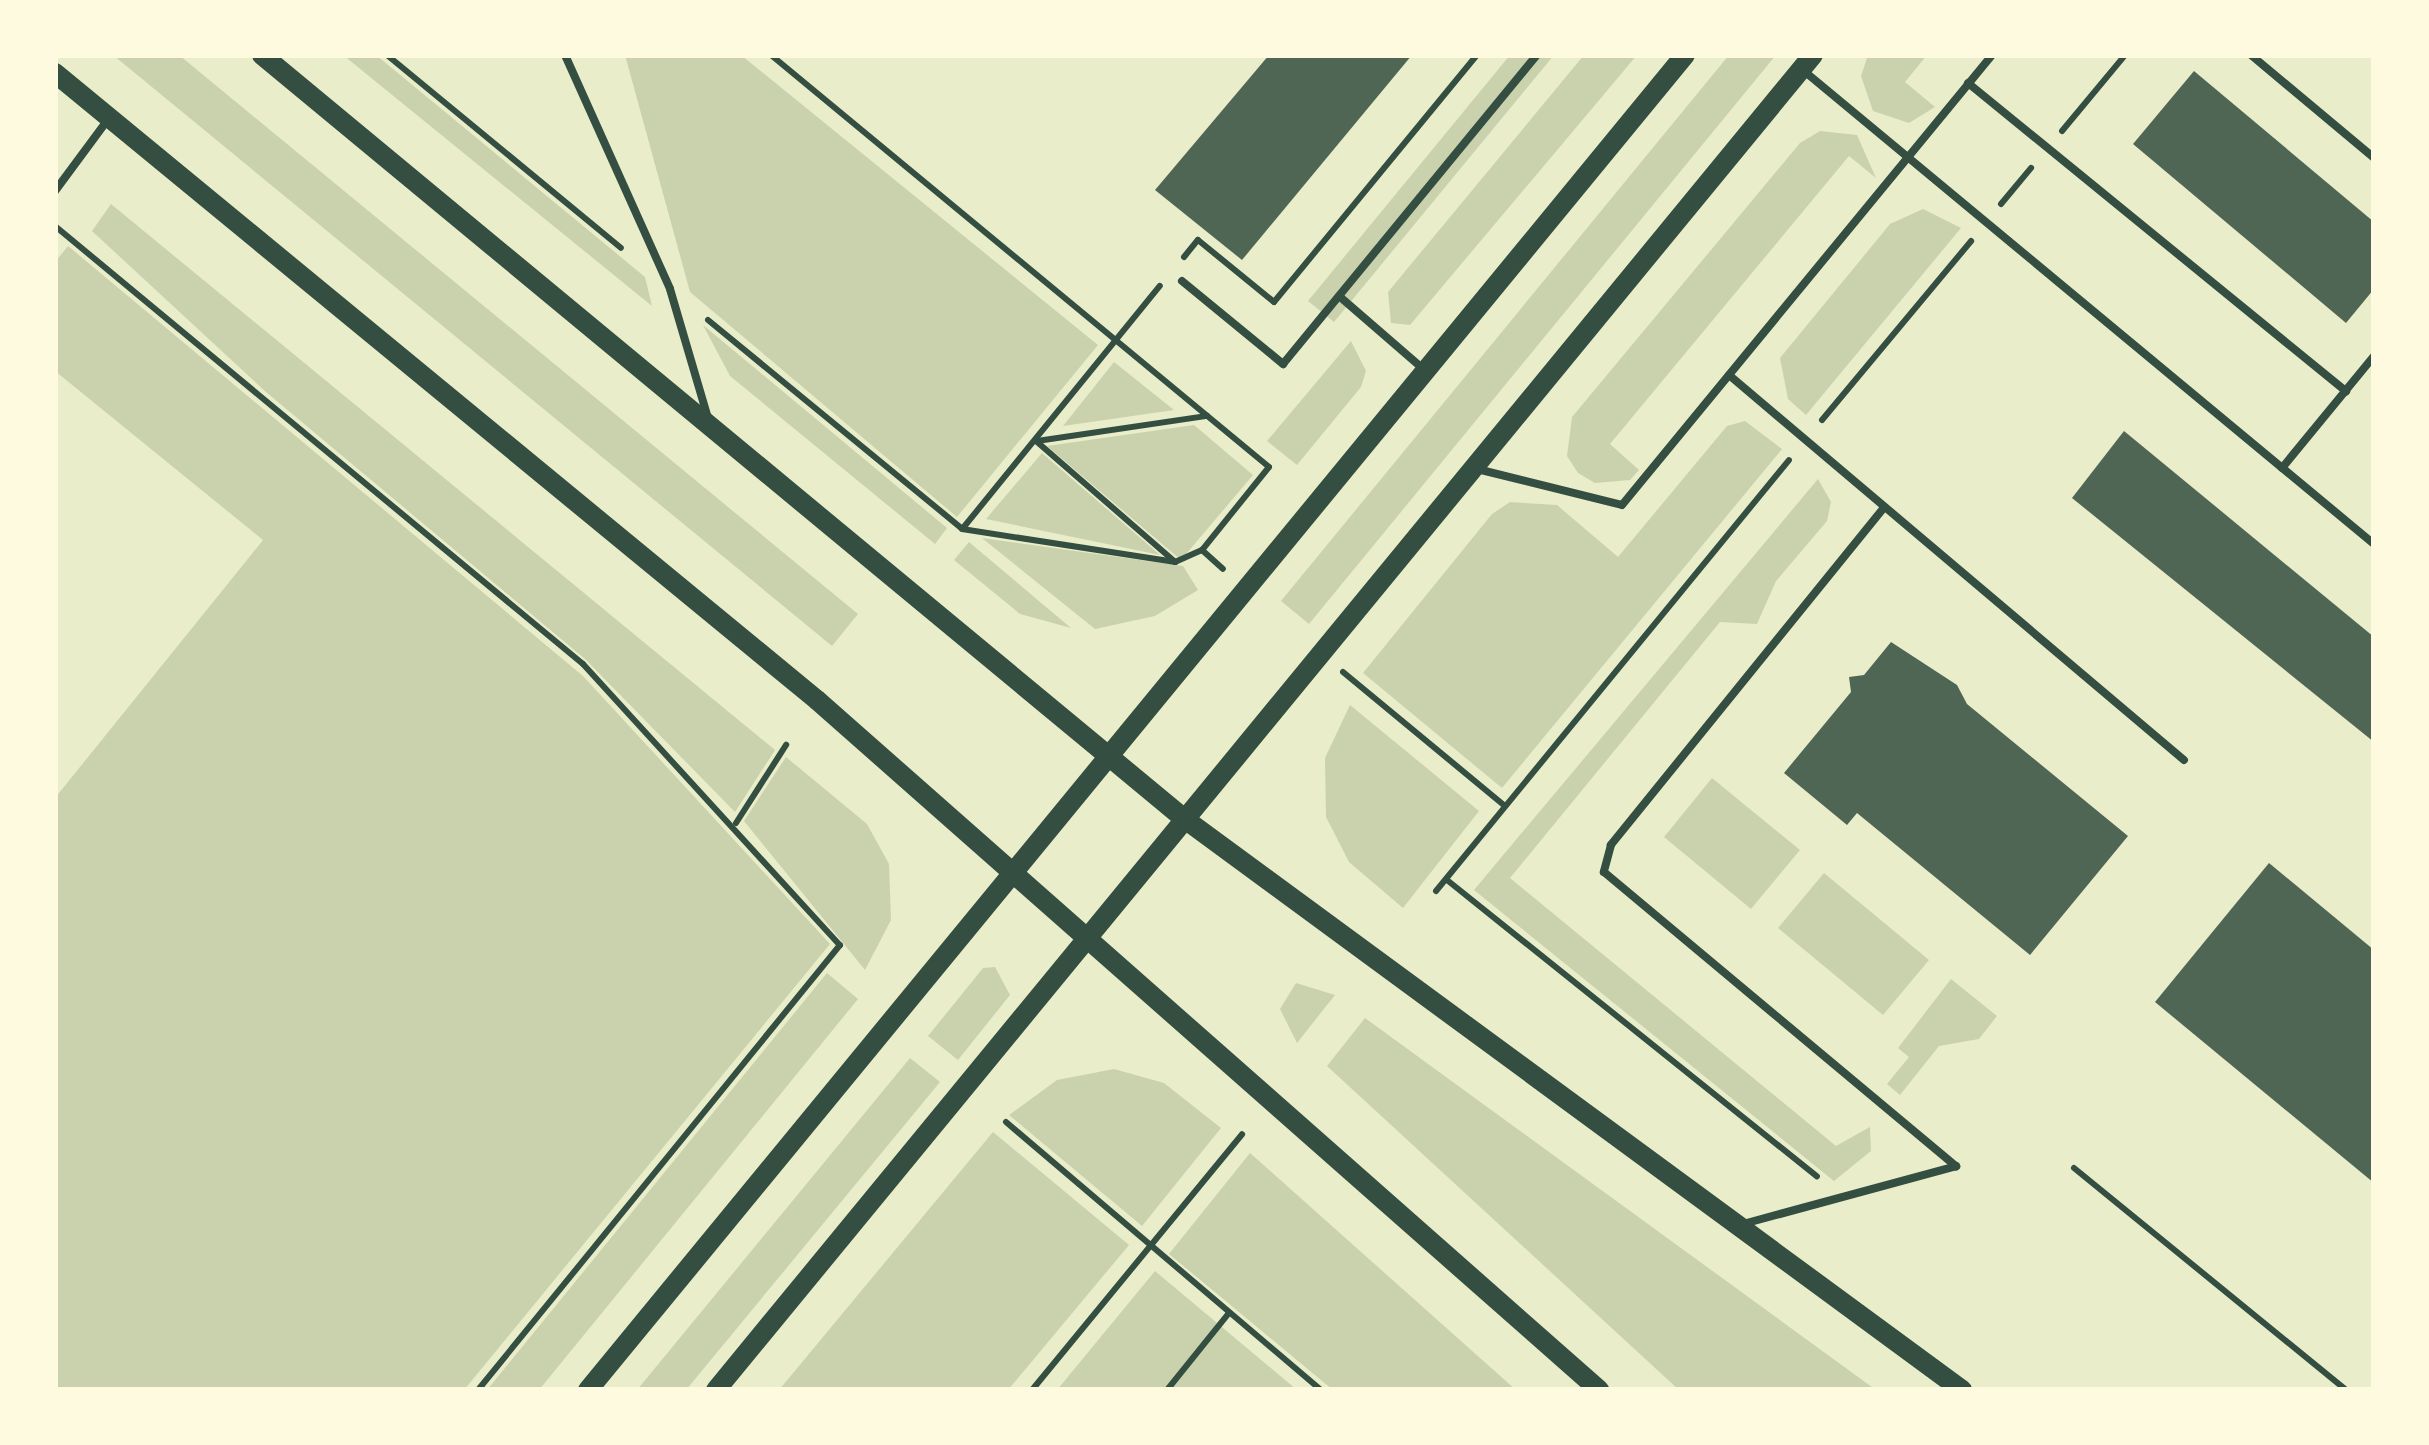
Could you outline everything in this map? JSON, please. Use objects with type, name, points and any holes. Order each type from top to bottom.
[{"type":"main road","points":[[262,55],[1182,816],[1962,1390]]},
{"type":"main road","points":[[588,1390],[1685,55]]},
{"type":"main road","points":[[716,1390],[1182,816],[1807,62]]},
{"type":"main road","points":[[55,74],[1014,869],[1599,1390]]},
{"type":"lane","points":[[564,55],[670,289],[710,422]]},
{"type":"lane","points":[[1182,281],[1283,364],[1537,55]]},
{"type":"lane","points":[[1472,468],[1622,506],[1992,55]]},
{"type":"lane","points":[[2252,55],[2374,158]]},
{"type":"lane","points":[[1807,62],[1908,157],[2374,544]]},
{"type":"lane","points":[[1968,83],[2346,391]]},
{"type":"lane","points":[[55,191],[109,118]]},
{"type":"lane","points":[[1339,296],[1425,370]]},
{"type":"lane","points":[[2282,468],[2374,356]]},
{"type":"lane","points":[[1729,375],[1882,510],[2184,760]]},
{"type":"lane","points":[[1738,1225],[1846,1199],[1956,1166],[1613,885],[1604,861],[1882,510]]},
{"type":"path","points":[[770,55],[1116,340],[1270,468],[1202,550],[1175,562],[962,529],[1036,441],[1116,340],[1198,240],[1274,302],[1477,55]]},
{"type":"path","points":[[1436,892],[2125,55]]},
{"type":"path","points":[[55,226],[583,664],[736,823],[840,945],[478,1390]]},
{"type":"path","points":[[1036,441],[1207,416]]},
{"type":"path","points":[[1036,441],[1175,562]]},
{"type":"path","points":[[1202,550],[1246,589]]},
{"type":"path","points":[[1355,682],[1504,805]]},
{"type":"path","points":[[736,823],[786,745]]},
{"type":"path","points":[[1447,880],[1846,1199]]},
{"type":"path","points":[[1006,1122],[1321,1390]]},
{"type":"path","points":[[1032,1390],[1242,1134]]},
{"type":"path","points":[[2074,1168],[2346,1390]]},
{"type":"path","points":[[1167,1390],[1229,1313]]},
{"type":"green space","points":[[113,55],[179,55],[858,614],[832,646]]},
{"type":"green space","points":[[343,55],[376,55],[645,277],[652,306]]},
{"type":"green space","points":[[625,55],[741,55],[1098,345],[957,517],[690,292]]},
{"type":"green space","points":[[1510,55],[1554,55],[1334,322],[1308,301]]},
{"type":"green space","points":[[1584,55],[1637,55],[1410,325],[1391,323],[1388,292]]},
{"type":"green space","points":[[1729,55],[1776,55],[1309,624],[1281,601]]},
{"type":"green space","points":[[1868,55],[1927,55],[1905,82],[1935,107],[1909,123],[1873,111],[1861,76]]},
{"type":"green space","points":[[1820,131],[1857,135],[1876,178],[1849,156],[1610,444],[1639,470],[1630,480],[1595,483],[1578,473],[1567,456],[1572,417],[1800,143]]},
{"type":"green space","points":[[111,204],[775,750],[735,812],[585,659],[266,392],[92,231]]},
{"type":"green space","points":[[1923,209],[1961,228],[1806,415],[1788,399],[1780,358],[1890,224]]},
{"type":"green space","points":[[68,246],[583,676],[830,944],[464,1390],[55,1390],[55,798],[263,540],[55,371],[55,262]]},
{"type":"green space","points":[[703,325],[947,528],[935,544],[730,376]]},
{"type":"green space","points":[[1351,341],[1366,371],[1361,387],[1297,465],[1267,441]]},
{"type":"green space","points":[[1114,362],[1174,410],[1063,426]]},
{"type":"green space","points":[[1745,421],[1782,449],[1502,788],[1363,673],[1492,514],[1510,502],[1557,505],[1618,557],[1727,426]]},
{"type":"green space","points":[[1194,425],[1253,475],[1181,560],[1047,446]]},
{"type":"green space","points":[[1042,453],[1160,555],[986,519]]},
{"type":"green space","points":[[1818,479],[1831,502],[1827,521],[1776,581],[1757,624],[1720,622],[1510,878],[1836,1146],[1870,1127],[1871,1151],[1834,1181],[1474,890]]},
{"type":"green space","points":[[982,538],[1183,566],[1198,590],[1155,616],[1095,629]]},
{"type":"green space","points":[[969,542],[1071,628],[1020,614],[954,560]]},
{"type":"green space","points":[[1350,705],[1479,811],[1403,908],[1349,862],[1326,817],[1325,758]]},
{"type":"green space","points":[[786,757],[867,824],[889,864],[891,920],[865,970],[744,821]]},
{"type":"green space","points":[[1712,778],[1800,850],[1751,909],[1664,837]]},
{"type":"green space","points":[[1824,873],[1929,960],[1883,1015],[1778,928]]},
{"type":"green space","points":[[995,967],[1010,995],[958,1060],[928,1036],[983,968]]},
{"type":"green space","points":[[827,973],[858,999],[539,1390],[487,1390]]},
{"type":"green space","points":[[1951,979],[1997,1016],[1979,1039],[1939,1046],[1900,1095],[1887,1084],[1909,1057],[1898,1048]]},
{"type":"green space","points":[[1296,983],[1335,995],[1297,1043],[1280,1009]]},
{"type":"green space","points":[[1365,1018],[1876,1390],[1679,1390],[1327,1066]]},
{"type":"green space","points":[[910,1058],[940,1082],[686,1390],[637,1390]]},
{"type":"green space","points":[[1114,1069],[1164,1083],[1221,1128],[1142,1226],[1009,1115],[1057,1080]]},
{"type":"green space","points":[[993,1132],[1129,1245],[1008,1390],[779,1390]]},
{"type":"green space","points":[[1250,1153],[1516,1390],[1333,1390],[1169,1254]]},
{"type":"green space","points":[[1155,1271],[1297,1390],[1057,1390]]},
{"type":"building","points":[[1269,55],[1412,55],[1242,260],[1155,190]]},
{"type":"building","points":[[2194,71],[2374,222],[2374,289],[2346,323],[2133,144]]},
{"type":"building","points":[[2124,431],[2374,637],[2374,742],[2072,498]]},
{"type":"building","points":[[1891,642],[1957,685],[1967,704],[2128,836],[2030,955],[1857,813],[1847,825],[1784,773],[1851,692],[1849,677],[1864,675]]},
{"type":"building","points":[[2269,863],[2374,950],[2374,1183],[2155,1002]]}]
